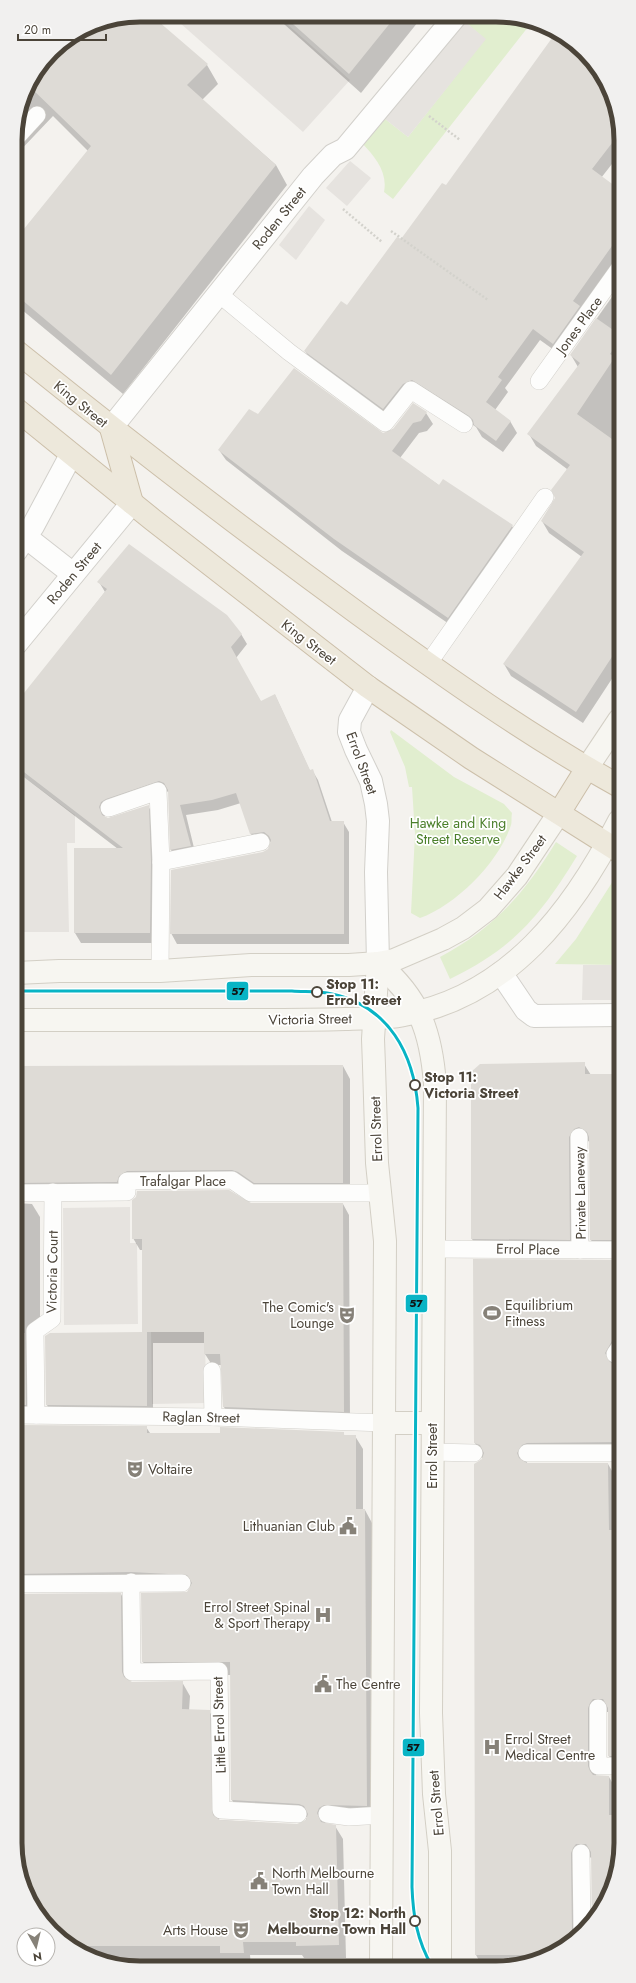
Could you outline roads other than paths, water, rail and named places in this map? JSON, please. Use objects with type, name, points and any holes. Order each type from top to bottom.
[{"type":"highway","name":"King Street","points":[[22,356],[111,428],[272,551],[428,664],[550,747],[614,783]]},
{"type":"highway","name":"King Street","points":[[22,414],[132,503],[368,687],[471,758],[613,848]]},
{"type":"highway","points":[[111,428],[132,503]]},
{"type":"highway","name":"Hawke Street","points":[[559,813],[587,768]]},
{"type":"street","name":"Roden Street","points":[[111,428],[324,164],[333,155],[345,148],[451,22]]},
{"type":"street","points":[[22,542],[72,455]]},
{"type":"street","name":"Roden Street","points":[[22,637],[132,503]]},
{"type":"street","points":[[22,545],[73,574]]},
{"type":"street","name":"Errol Street","points":[[368,687],[350,720],[349,732],[371,781],[378,821],[376,872],[378,963],[374,1018],[374,1066],[380,1193],[385,1241],[381,1961]]},
{"type":"street","name":"Hawke Street","points":[[587,768],[614,728]]},
{"type":"street","name":"Hawke Street","points":[[378,963],[401,958],[443,939],[463,928],[488,909],[517,876],[559,813]]},
{"type":"street","points":[[613,848],[557,921],[530,950],[501,973],[526,1010],[534,1016],[614,1015]]},
{"type":"street","points":[[22,973],[58,971],[160,971],[233,966],[378,963]]},
{"type":"street","name":"Errol Street","points":[[378,963],[400,983],[420,1012],[430,1041],[435,1084],[431,1713],[434,1787],[440,1851],[440,1961]]},
{"type":"street","name":"Victoria Street","points":[[22,1020],[266,1020],[374,1018],[420,1012],[461,997],[501,973]]},
{"type":"street","points":[[385,1423],[432,1423]]},
{"type":"lane","points":[[22,131],[37,115]]},
{"type":"lane","name":"Jones Place","points":[[539,381],[614,276]]},
{"type":"lane","points":[[219,294],[288,352],[385,423],[411,390],[464,424]]},
{"type":"lane","points":[[428,664],[545,497]]},
{"type":"lane","points":[[109,808],[158,791],[161,862],[160,971]]},
{"type":"lane","points":[[161,862],[261,842]]},
{"type":"lane","name":"Private Laneway","points":[[579,1137],[580,1250]]},
{"type":"lane","name":"Trafalgar Place","points":[[22,1193],[127,1192],[127,1181],[232,1180],[251,1193],[380,1193]]},
{"type":"lane","name":"Victoria Court","points":[[36,1415],[35,1330],[52,1319],[53,1192]]},
{"type":"lane","name":"Errol Place","points":[[435,1249],[614,1250]]},
{"type":"lane","points":[[212,1372],[213,1417]]},
{"type":"lane","name":"Raglan Street","points":[[22,1416],[213,1417],[385,1423]]},
{"type":"lane","points":[[432,1452],[474,1453]]},
{"type":"lane","points":[[527,1453],[614,1453]]},
{"type":"lane","points":[[22,1584],[131,1582],[182,1583]]},
{"type":"lane","name":"Little Errol Street","points":[[131,1582],[132,1672],[219,1671],[221,1810],[298,1814]]},
{"type":"lane","points":[[598,1708],[598,1766],[614,1766]]},
{"type":"lane","points":[[327,1814],[349,1817],[383,1815]]},
{"type":"lane","points":[[581,1853],[582,1924]]},
{"type":"place","name":"Stop 11: Errol Street","points":[[317,992]]},
{"type":"place","name":"Stop 11: Victoria Street","points":[[415,1085]]},
{"type":"place","name":"Equilibrium Fitness","points":[[492,1313]]},
{"type":"place","name":"The Comic's Lounge","points":[[347,1315]]},
{"type":"place","name":"Voltaire","points":[[135,1469]]},
{"type":"place","name":"Lithuanian Club","points":[[348,1526]]},
{"type":"place","name":"Errol Street Spinal & Sport Therapy","points":[[323,1615]]},
{"type":"place","name":"The Centre","points":[[323,1684]]},
{"type":"place","name":"Errol Street Medical Centre","points":[[492,1747]]},
{"type":"place","name":"North Melbourne Town Hall","points":[[259,1881]]},
{"type":"place","name":"Stop 12: North Melbourne Town Hall","points":[[415,1921]]},
{"type":"place","name":"Arts House","points":[[241,1930]]},
{"type":"park label","name":"Hawke and King Street Reserve","points":[[458,832]]}]
